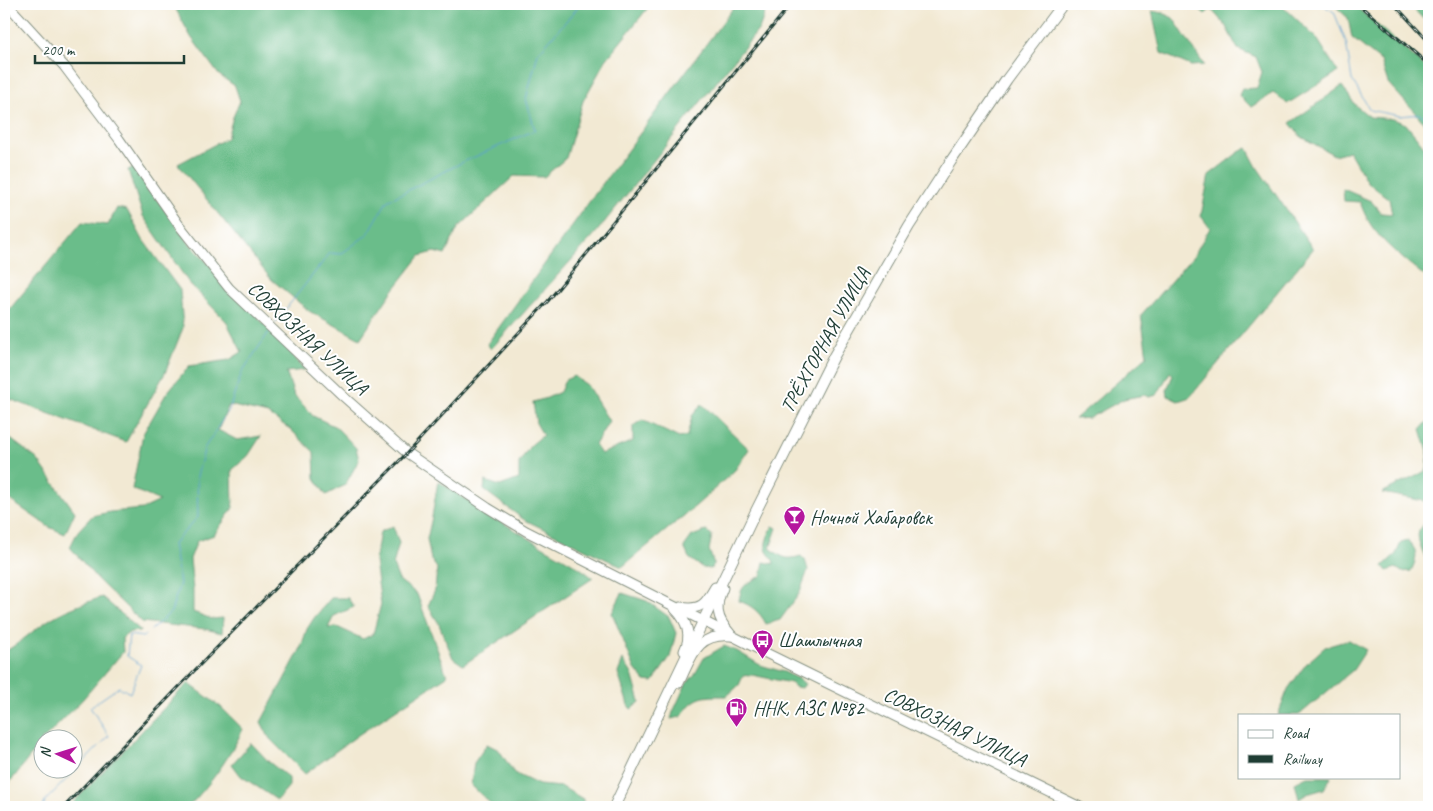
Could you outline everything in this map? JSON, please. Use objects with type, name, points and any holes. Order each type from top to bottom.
[{"type":"highway","name":"ТРЁХГОРНАЯ УЛИЦА","points":[[614,807],[756,511],[834,356],[910,226],[951,161],[1063,4]]},
{"type":"main road","name":"СОВХОЗНАЯ УЛИЦА","points":[[7,4],[64,66],[119,139],[179,225],[229,288],[344,397],[407,453],[488,508],[526,531],[669,604],[1080,807]]},
{"type":"main road","points":[[669,604],[696,609],[703,604],[713,591],[742,533],[756,511]]},
{"type":"main road","points":[[734,636],[720,621],[718,605],[751,528],[756,511]]},
{"type":"main road","points":[[655,721],[663,696],[688,643],[687,627],[683,618],[669,604]]},
{"type":"main road","points":[[655,721],[670,700],[698,646],[715,636],[734,636]]},
{"type":"green space","points":[[173,4],[651,4],[606,60],[583,101],[566,158],[544,177],[514,176],[458,228],[445,255],[434,252],[420,256],[391,293],[360,339],[309,311],[271,279],[178,164],[227,138],[240,101],[235,86],[219,75],[191,37]]},
{"type":"green space","points":[[736,4],[768,4],[759,29],[595,234],[491,349],[487,344],[592,198]]},
{"type":"green space","points":[[1194,4],[1281,4],[1318,40],[1338,72],[1287,104],[1273,93],[1251,107],[1239,95],[1242,89],[1257,88],[1262,72],[1256,57],[1238,49],[1225,25],[1211,9],[1205,14]]},
{"type":"green space","points":[[1333,4],[1353,4],[1429,70],[1429,128],[1388,83],[1381,61],[1352,38],[1348,18]]},
{"type":"green space","points":[[1409,4],[1429,4],[1429,25]]},
{"type":"green space","points":[[1152,11],[1163,13],[1173,18],[1204,65],[1191,66],[1161,53]]},
{"type":"green space","points":[[1342,86],[1356,106],[1370,117],[1393,119],[1406,124],[1426,149],[1429,156],[1429,173],[1426,178],[1429,180],[1429,280],[1395,252],[1374,230],[1360,202],[1344,201],[1343,189],[1371,201],[1381,213],[1392,214],[1389,199],[1367,182],[1349,151],[1334,155],[1300,136],[1290,123]]},
{"type":"green space","points":[[1247,148],[1257,167],[1313,249],[1190,397],[1178,401],[1168,396],[1167,390],[1173,375],[1170,372],[1157,395],[1149,397],[1144,395],[1124,399],[1089,418],[1075,419],[1147,356],[1141,315],[1194,255],[1210,228],[1201,216],[1209,175]]},
{"type":"green space","points":[[134,168],[190,244],[305,370],[286,372],[294,395],[313,416],[336,427],[356,448],[359,460],[345,485],[326,495],[315,478],[314,452],[290,429],[268,414],[229,405],[218,430],[237,440],[261,436],[248,456],[232,470],[233,508],[214,535],[197,541],[190,559],[193,612],[212,619],[223,618],[222,633],[205,629],[142,622],[98,580],[70,547],[78,531],[92,516],[110,512],[143,509],[160,501],[132,489],[143,434],[166,394],[189,366],[229,360],[242,352],[226,321],[189,283],[143,216],[128,170]]},
{"type":"green space","points":[[117,208],[127,210],[143,240],[180,290],[183,328],[165,373],[126,442],[4,397],[4,316],[82,222],[108,225]]},
{"type":"green space","points":[[574,376],[587,385],[609,421],[595,445],[601,454],[633,441],[633,426],[642,420],[679,438],[687,436],[692,416],[702,404],[749,449],[735,470],[698,504],[622,567],[523,519],[484,490],[485,481],[500,486],[519,479],[519,463],[530,446],[543,435],[536,423],[533,402],[560,392],[565,380]]},
{"type":"green space","points":[[1429,420],[1429,502],[1382,493],[1427,470],[1428,452],[1421,429]]},
{"type":"green space","points":[[4,434],[37,459],[75,512],[65,534],[49,527],[4,496]]},
{"type":"green space","points":[[438,481],[593,578],[463,665],[453,658],[438,622],[428,606],[435,590],[437,568],[431,560],[427,539]]},
{"type":"green space","points":[[1426,521],[1429,521],[1429,569],[1418,535]]},
{"type":"green space","points":[[393,526],[399,543],[393,565],[399,580],[417,594],[447,676],[358,735],[305,774],[270,739],[261,722],[300,650],[307,629],[331,598],[348,598],[354,607],[334,616],[328,628],[337,627],[363,639],[373,634],[381,604],[375,561],[380,532]]},
{"type":"green space","points":[[773,526],[777,528],[770,548],[787,558],[801,556],[805,560],[808,570],[799,594],[780,620],[766,624],[755,610],[739,601],[743,588],[761,576],[764,562],[774,564],[766,550],[767,540]]},
{"type":"green space","points":[[706,531],[712,535],[709,550],[714,564],[711,569],[703,568],[689,558],[684,547],[692,536]]},
{"type":"green space","points":[[1408,541],[1414,548],[1416,555],[1411,571],[1402,572],[1396,568],[1387,571],[1383,566],[1396,554],[1401,543]]},
{"type":"green space","points":[[622,593],[647,601],[669,617],[676,633],[670,657],[653,682],[645,681],[635,669],[612,613]]},
{"type":"green space","points":[[102,597],[141,631],[130,632],[122,638],[123,652],[82,700],[55,728],[32,728],[32,754],[4,790],[4,652],[46,622],[76,606]]},
{"type":"green space","points":[[1349,640],[1366,650],[1353,670],[1300,714],[1278,714],[1288,689],[1306,664],[1325,647]]},
{"type":"green space","points":[[724,646],[737,651],[760,665],[784,672],[799,679],[805,684],[802,688],[795,687],[791,683],[752,675],[743,676],[739,685],[727,696],[700,698],[691,704],[681,717],[671,719],[686,684],[695,674],[704,658]]},
{"type":"green space","points":[[623,660],[632,674],[640,702],[631,709],[618,673]]},
{"type":"green space","points":[[188,683],[221,707],[243,729],[219,770],[188,807],[69,807]]},
{"type":"green space","points":[[251,743],[269,762],[289,778],[289,786],[277,800],[241,776],[232,764]]},
{"type":"green space","points":[[487,744],[499,750],[514,773],[539,785],[562,787],[583,799],[583,807],[494,807],[471,785],[474,763]]},
{"type":"green space","points":[[1305,778],[1330,778],[1324,789],[1307,794],[1299,799],[1295,783]]},
{"type":"waterway","points":[[274,324],[330,253],[341,254],[368,234],[387,201],[461,163],[535,130],[526,99],[538,53],[581,4]]},
{"type":"waterway","points":[[1326,4],[1326,7],[1334,12],[1346,42],[1352,80],[1370,110],[1400,116],[1420,114],[1429,120]]},
{"type":"waterway","points":[[151,630],[171,612],[180,583],[173,544],[198,517],[197,476],[205,447],[229,410],[242,372],[269,332]]},
{"type":"waterway","points":[[43,807],[46,800],[109,736],[90,707],[119,687],[130,693],[141,665],[127,656],[129,635],[143,637],[145,635]]},
{"type":"railway","points":[[64,807],[407,453],[548,301],[791,4]]},
{"type":"railway","points":[[1358,4],[1429,65]]},
{"type":"railway","points":[[1394,4],[1429,42]]},
{"type":"place","name":"Ночной Хабаровск","points":[[794,536]]},
{"type":"place","name":"Шашлычная","points":[[762,659]]},
{"type":"place","name":"ННК, АЗС №82","points":[[737,727]]}]
